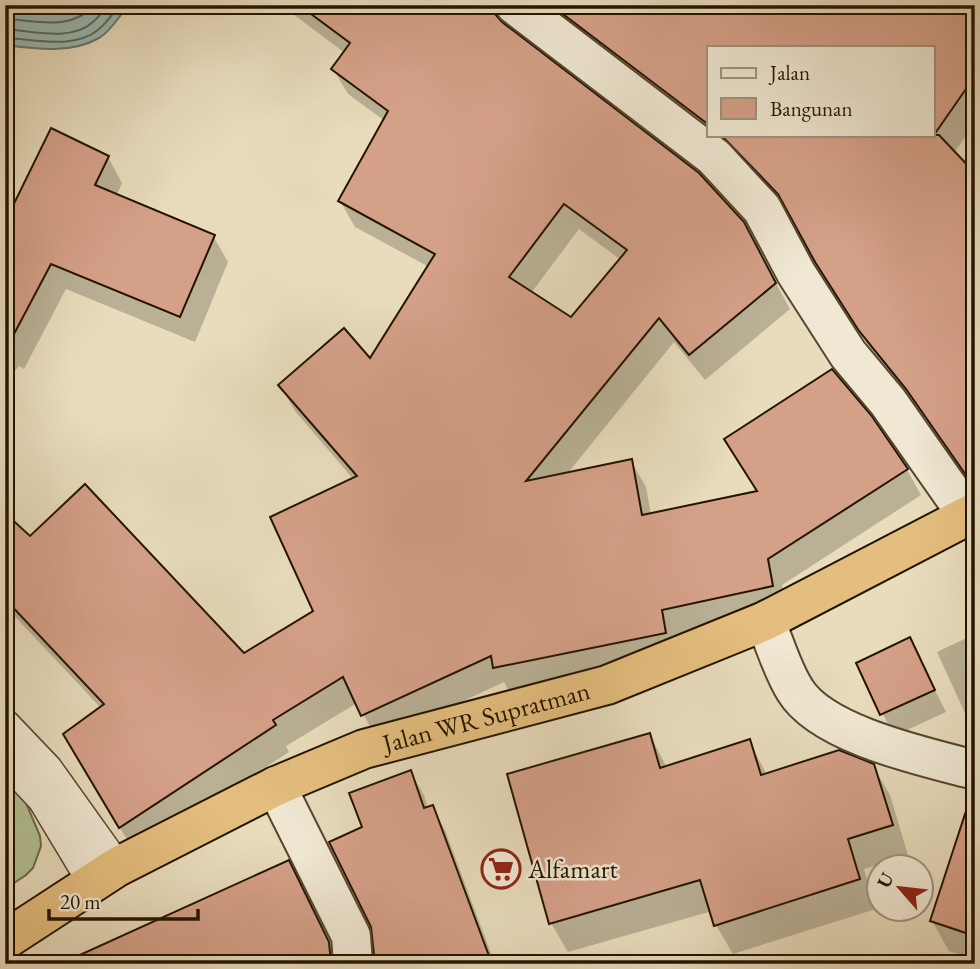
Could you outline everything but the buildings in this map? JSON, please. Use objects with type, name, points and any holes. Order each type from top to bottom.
[{"type":"highway","name":"Jalan WR Supratman","points":[[5,940],[105,874],[276,786],[364,749],[607,685],[765,621],[971,514]]},
{"type":"street","points":[[515,5],[714,157],[762,209],[796,273],[848,354],[888,401],[971,514]]},
{"type":"street","points":[[765,621],[796,692],[829,723],[904,752],[975,770]]},
{"type":"street","points":[[276,786],[351,936],[353,964]]},
{"type":"lane","points":[[5,725],[47,769],[105,874]]},
{"type":"lane","points":[[5,758],[105,874]]},
{"type":"green space","points":[[5,776],[21,791],[40,836],[41,846],[33,868],[5,889]]},
{"type":"water","points":[[5,5],[129,5],[111,28],[99,38],[77,46],[53,49],[5,45]]},
{"type":"place","name":"Alfamart","points":[[501,869]]}]
